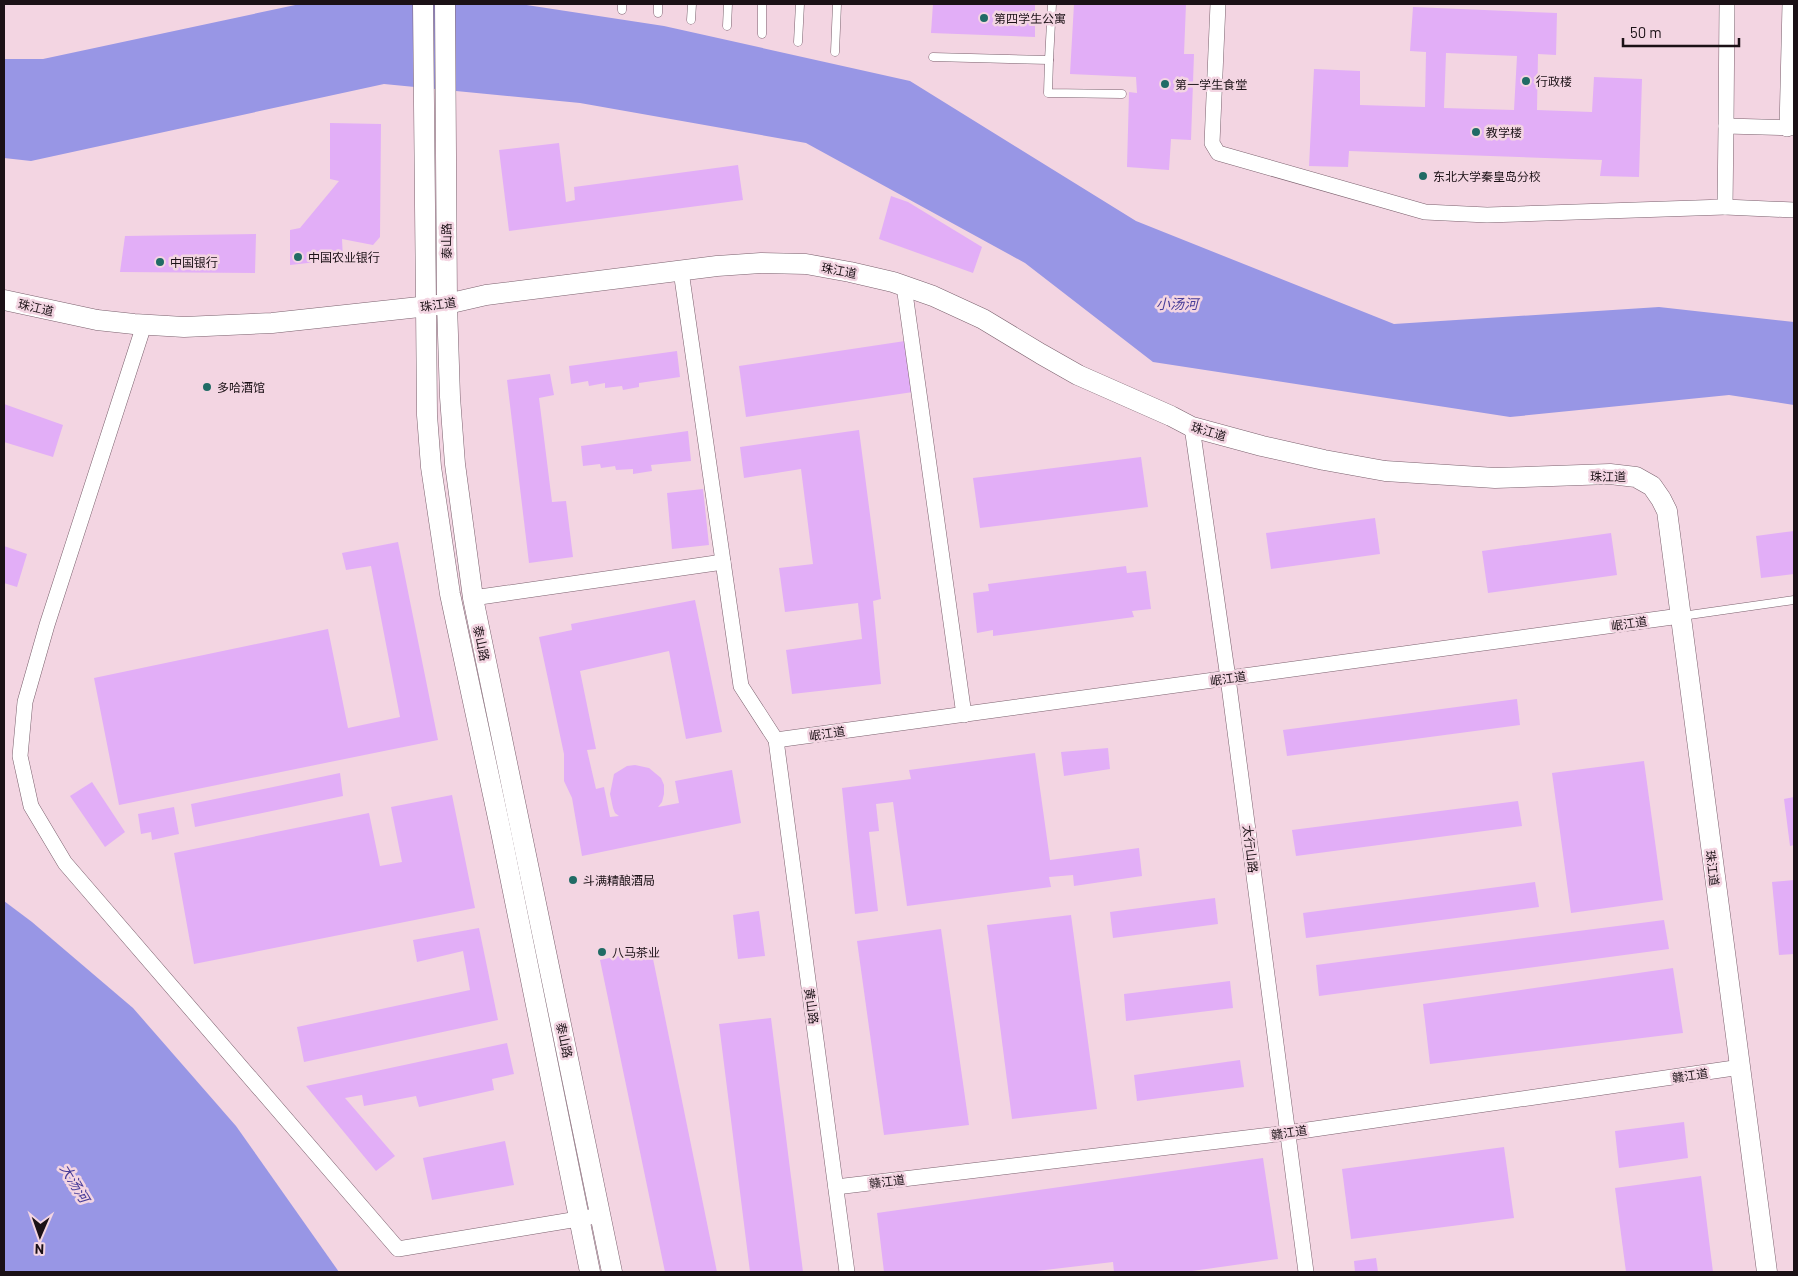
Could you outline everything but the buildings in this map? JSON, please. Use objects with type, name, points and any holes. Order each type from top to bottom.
[{"type":"street","points":[[423,4],[426,306],[431,467],[450,594],[505,852],[590,1272]]},
{"type":"street","name":"泰山路","points":[[444,4],[447,304],[450,397],[455,464],[473,598],[612,1272]]},
{"type":"street","points":[[1218,4],[1212,143],[1218,153],[1425,212],[1487,215],[1725,207],[1794,210]]},
{"type":"street","points":[[1725,207],[1727,4]]},
{"type":"street","points":[[1726,126],[1790,128],[1790,4]]},
{"type":"street","name":"珠江道","points":[[4,300],[97,320],[184,327],[272,323],[447,304],[486,295],[717,266],[761,263],[806,264],[850,272],[904,286],[933,296],[983,319],[1078,375],[1192,427],[1298,454],[1386,471],[1495,478],[1610,474],[1636,477],[1652,486],[1667,511],[1767,1272]]},
{"type":"street","points":[[681,271],[741,686],[776,740]]},
{"type":"street","points":[[904,286],[964,715]]},
{"type":"street","points":[[144,325],[47,625],[26,702],[20,756],[31,806],[64,863],[398,1249],[601,1215]]},
{"type":"street","name":"太行山路","points":[[1192,427],[1228,678],[1306,1272]]},
{"type":"street","points":[[473,598],[723,562]]},
{"type":"street","name":"岷江道","points":[[776,740],[1680,616]]},
{"type":"street","name":"黄山路","points":[[776,740],[847,1272]]},
{"type":"street","name":"赣江道","points":[[836,1187],[1287,1133],[1741,1067]]},
{"type":"lane","points":[[658,4],[658,13]]},
{"type":"lane","points":[[691,20],[692,4]]},
{"type":"lane","points":[[727,26],[728,4]]},
{"type":"lane","points":[[762,4],[762,34]]},
{"type":"lane","points":[[798,42],[800,4]]},
{"type":"lane","points":[[835,52],[837,4]]},
{"type":"lane","points":[[1052,4],[1048,93],[1122,94]]},
{"type":"lane","points":[[933,57],[1050,60]]},
{"type":"lane","points":[[1680,616],[1794,600]]},
{"type":"water","name":"小汤河","points":[[300,4],[520,4],[664,26],[910,81],[1136,221],[1394,324],[1659,307],[1794,322],[1794,405],[1729,395],[1510,417],[1153,362],[1025,263],[806,143],[580,103],[384,84],[31,161],[4,158],[4,59],[43,59]]},
{"type":"water","name":"大汤河","points":[[4,901],[32,922],[133,1008],[236,1126],[339,1272],[4,1272]]},
{"type":"place","name":"第四学生公寓","points":[[984,18]]},
{"type":"place","name":"行政楼","points":[[1526,81]]},
{"type":"place","name":"第一学生食堂","points":[[1165,84]]},
{"type":"place","name":"教学楼","points":[[1476,132]]},
{"type":"place","name":"东北大学秦皇岛分校","points":[[1423,176]]},
{"type":"place","name":"中国农业银行","points":[[298,257]]},
{"type":"place","name":"中国银行","points":[[160,262]]},
{"type":"place","name":"多哈酒馆","points":[[207,387]]},
{"type":"place","name":"斗满精酿酒局","points":[[573,880]]},
{"type":"place","name":"八马茶业","points":[[602,952]]}]
